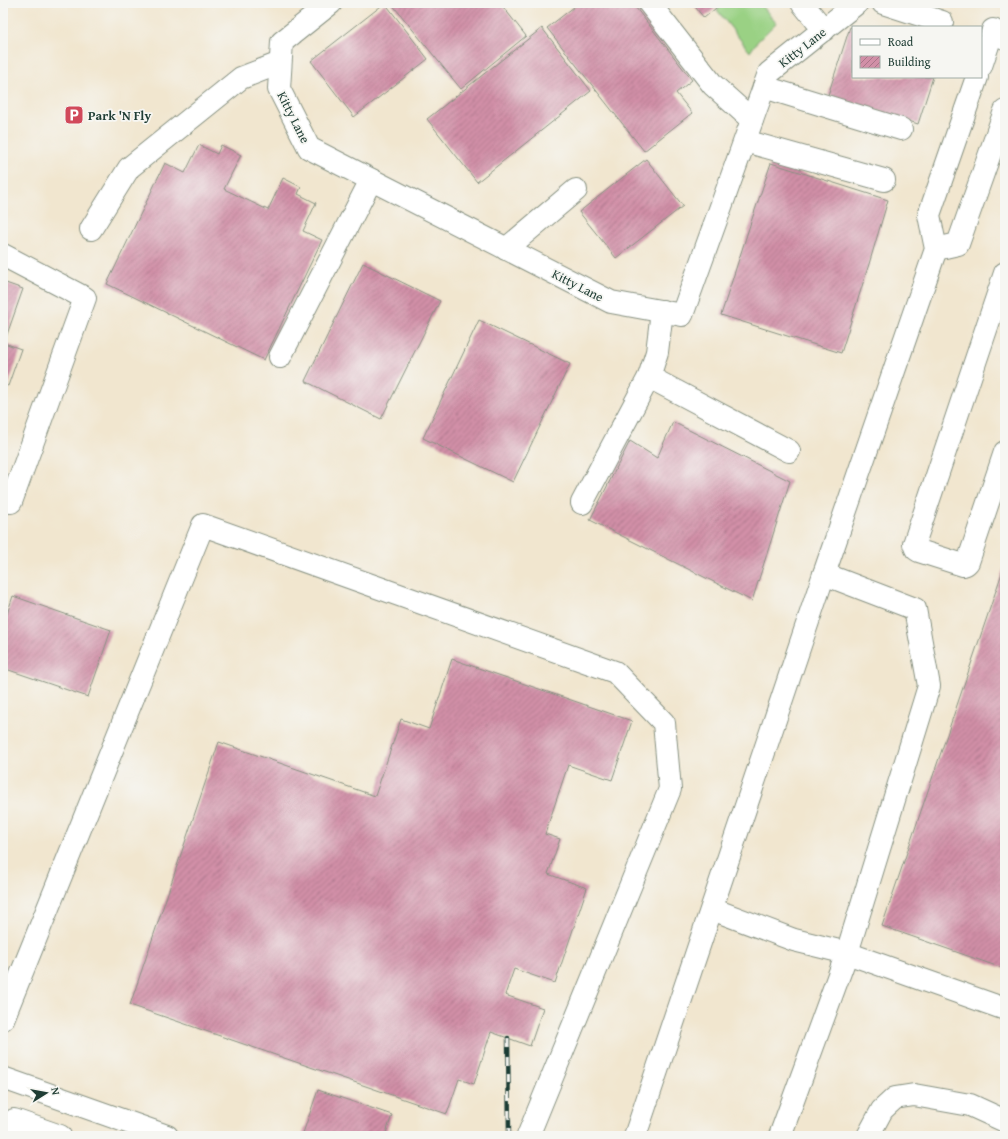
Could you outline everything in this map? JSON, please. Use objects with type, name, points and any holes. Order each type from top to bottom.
[{"type":"street","name":"Kitty Lane","points":[[331,3],[282,42],[279,89],[309,148],[611,302],[682,314],[769,73],[857,3]]},
{"type":"street","points":[[649,3],[713,86],[752,120]]},
{"type":"street","points":[[802,3],[824,30]]},
{"type":"street","points":[[883,3],[942,22]]},
{"type":"street","points":[[982,63],[994,30],[1005,38]]},
{"type":"street","points":[[91,229],[129,168],[241,78],[280,64]]},
{"type":"street","points":[[635,1136],[824,574],[936,249],[929,215],[977,78]]},
{"type":"street","points":[[764,87],[901,129]]},
{"type":"street","points":[[936,249],[958,244],[1005,111]]},
{"type":"street","points":[[744,141],[884,180]]},
{"type":"street","points":[[280,357],[371,180]]},
{"type":"street","points":[[506,249],[576,190]]},
{"type":"street","points":[[3,255],[85,298],[11,502],[3,500]]},
{"type":"street","points":[[1005,273],[914,544],[916,549],[963,565],[968,562],[1005,452]]},
{"type":"street","points":[[582,503],[648,377],[657,352],[662,311]]},
{"type":"street","points":[[648,377],[789,451]]},
{"type":"street","points":[[3,1019],[203,525],[615,672],[664,723],[670,789],[528,1136]]},
{"type":"street","points":[[780,1136],[847,953],[929,686],[915,609],[824,574]]},
{"type":"street","points":[[712,909],[794,940],[847,953],[1005,1009]]},
{"type":"street","points":[[3,1078],[167,1136]]},
{"type":"street","points":[[868,1136],[882,1110],[895,1098],[914,1095],[970,1105],[1005,1121]]},
{"type":"street","points":[[8,1136],[14,1120],[60,1136]]},
{"type":"green space","points":[[726,3],[760,3],[776,23],[757,42],[750,52],[717,10]]},
{"type":"building","points":[[385,3],[428,59],[354,117],[311,61]]},
{"type":"building","points":[[391,3],[500,3],[526,36],[461,89]]},
{"type":"building","points":[[579,3],[632,3],[692,80],[676,93],[692,113],[644,151],[547,28]]},
{"type":"building","points":[[692,3],[722,3],[704,18]]},
{"type":"building","points":[[850,27],[852,28],[852,78],[933,78],[918,124],[828,95]]},
{"type":"building","points":[[542,28],[591,91],[477,182],[427,119]]},
{"type":"building","points":[[199,145],[217,154],[221,145],[241,155],[224,189],[268,210],[283,178],[301,187],[298,194],[316,203],[303,231],[322,240],[264,360],[107,284],[165,163],[185,173]]},
{"type":"building","points":[[646,159],[683,206],[616,258],[579,212]]},
{"type":"building","points":[[771,163],[888,200],[841,353],[721,315]]},
{"type":"building","points":[[363,263],[440,301],[381,419],[305,381]]},
{"type":"building","points":[[3,282],[23,289],[4,343],[21,349],[8,386],[3,384]]},
{"type":"building","points":[[479,320],[570,364],[513,482],[423,438]]},
{"type":"building","points":[[673,422],[790,481],[752,601],[590,520],[630,441],[657,458]]},
{"type":"building","points":[[1005,564],[1005,969],[882,926]]},
{"type":"building","points":[[13,596],[111,630],[88,697],[3,668],[3,626]]},
{"type":"building","points":[[452,659],[632,721],[612,780],[568,765],[545,834],[560,839],[548,874],[587,888],[555,983],[514,969],[505,995],[543,1008],[530,1046],[491,1032],[474,1084],[459,1079],[447,1114],[130,1005],[219,742],[375,796],[401,719],[429,729]]},
{"type":"building","points":[[318,1090],[392,1115],[385,1136],[302,1136]]},
{"type":"railway","points":[[508,1038],[509,1136]]},
{"type":"place","name":"Park 'N Fly","points":[[74,115]]}]
